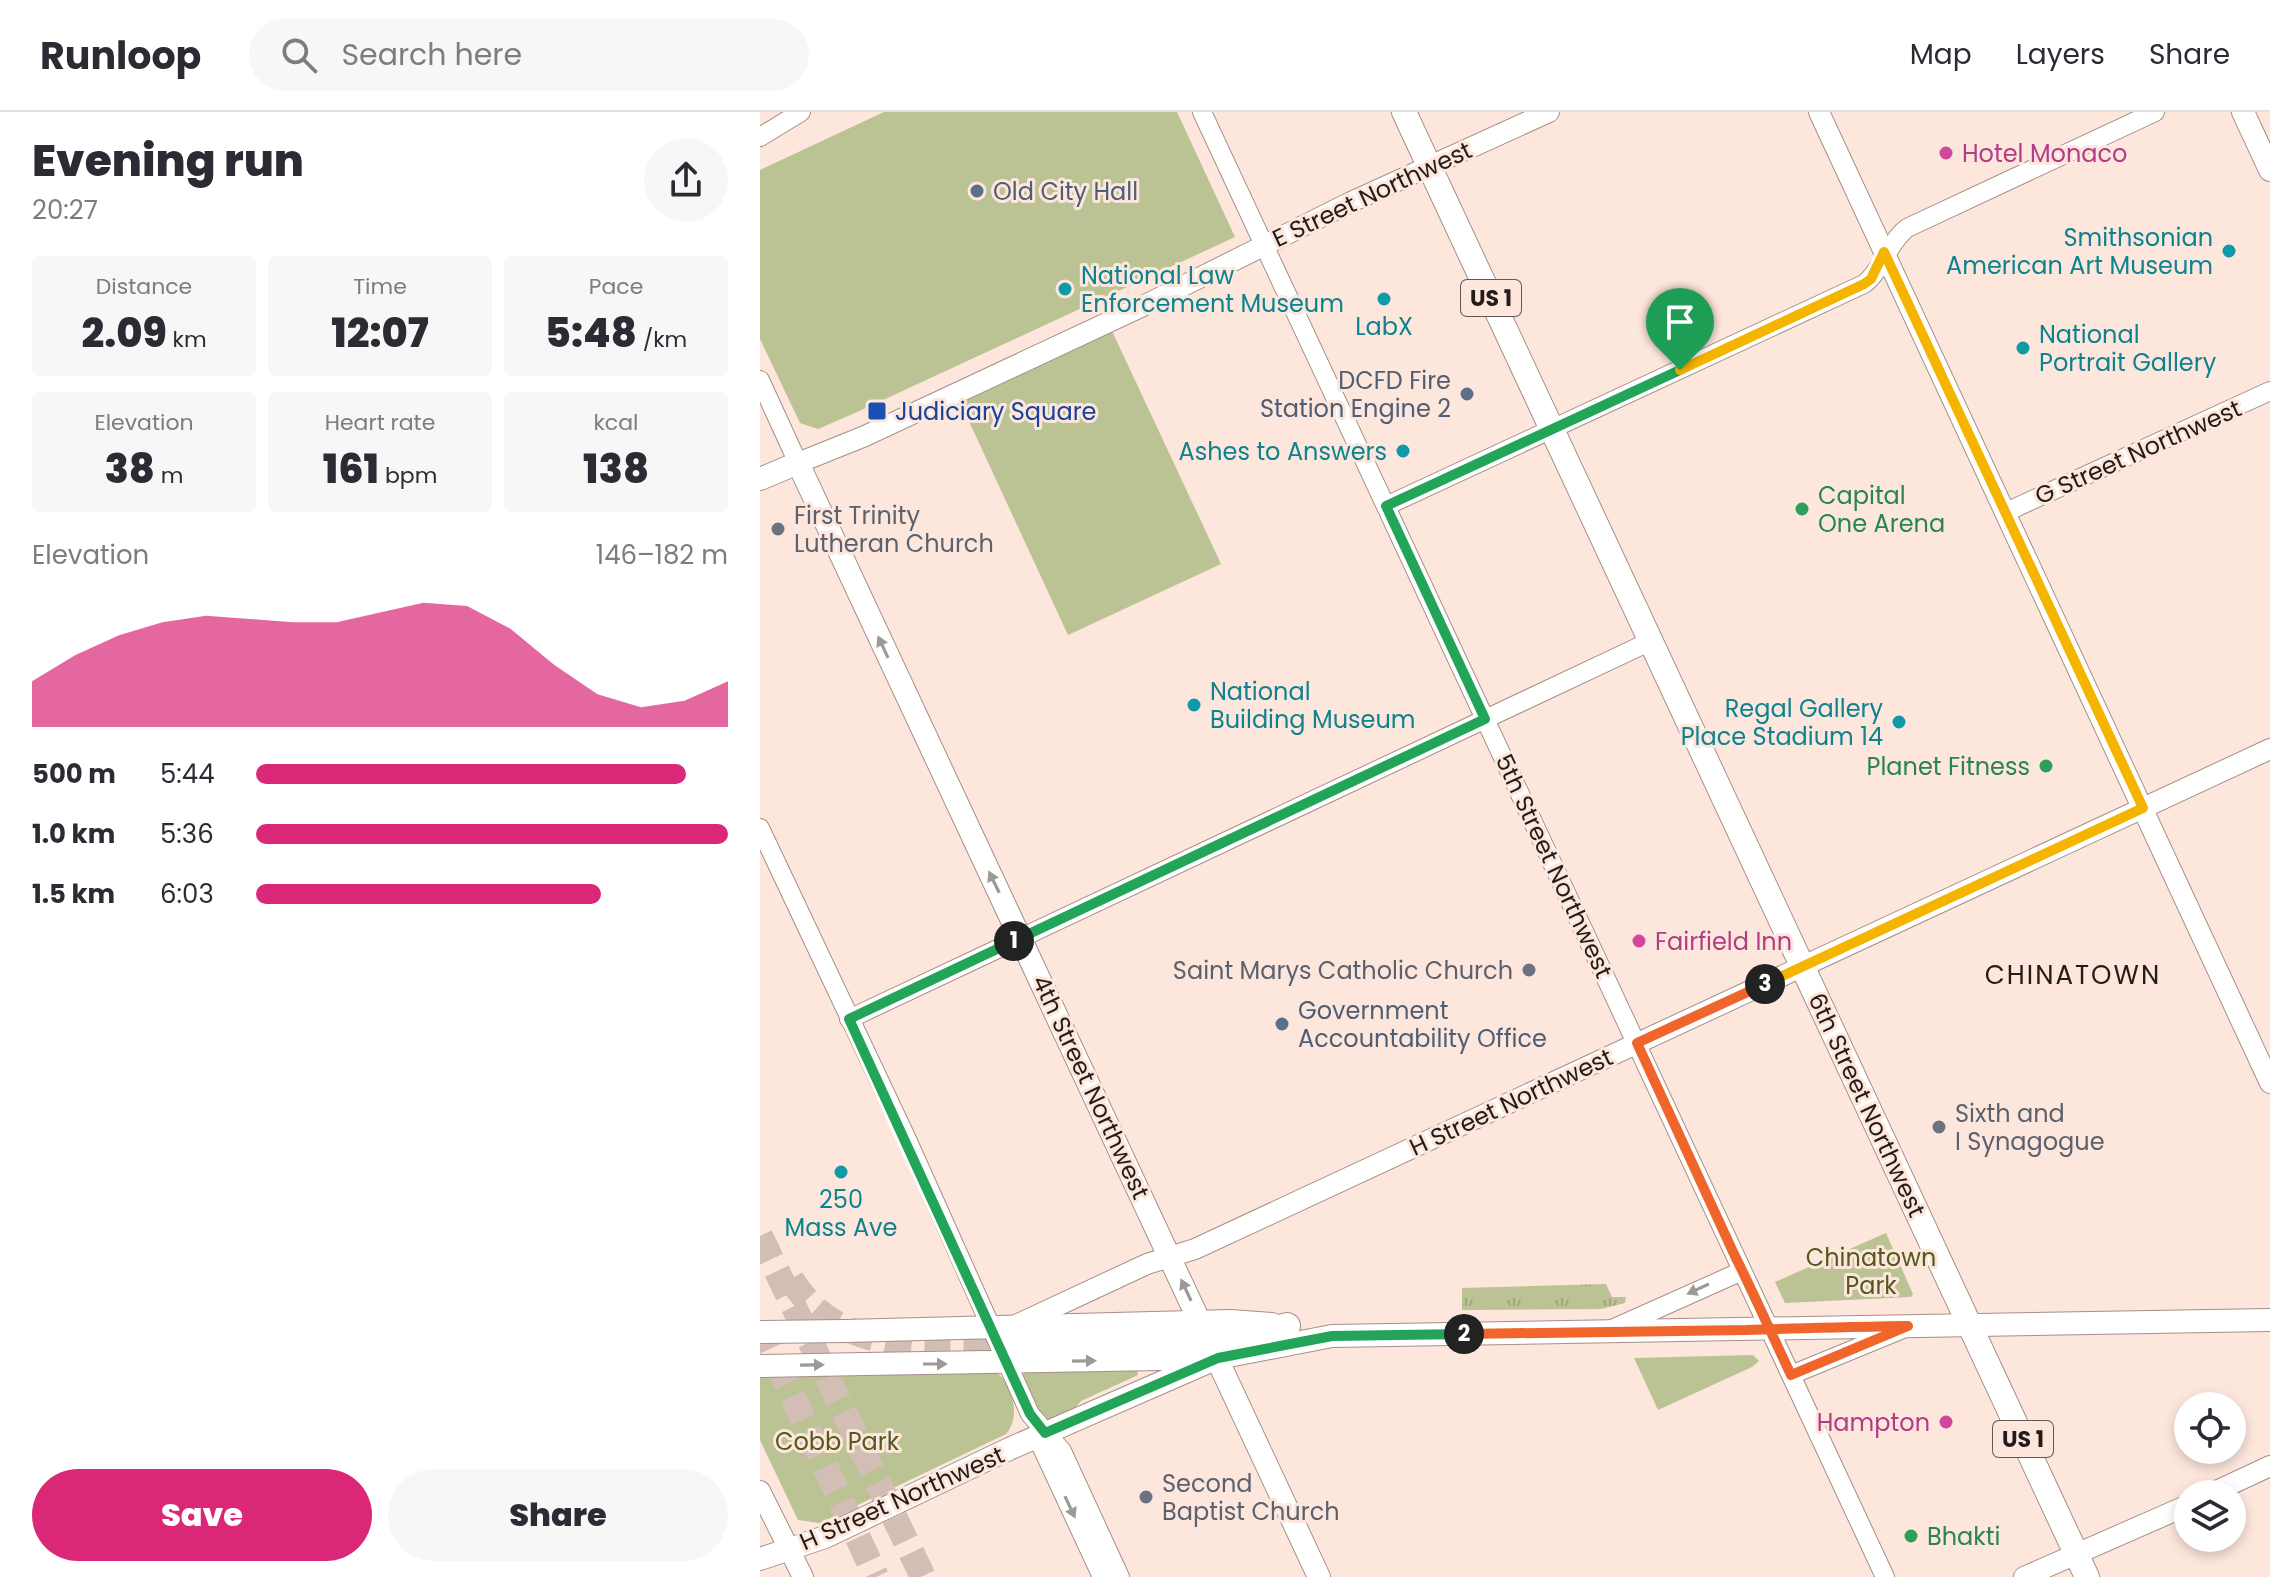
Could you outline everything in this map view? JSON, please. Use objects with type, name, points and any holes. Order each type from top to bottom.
[{"type":"highway","name":"6th Street Northwest","points":[[1404,112],[2087,1577]]},
{"type":"highway","points":[[1005,1341],[1209,1340],[1287,1326]]},
{"type":"main road","name":"E Street Northwest","points":[[760,479],[865,436],[1123,316],[1264,245],[1549,112]]},
{"type":"main road","points":[[1819,112],[2270,1083]]},
{"type":"main road","points":[[2243,112],[2270,170]]},
{"type":"main road","name":"4th Street Northwest","points":[[798,463],[1319,1577]]},
{"type":"main road","name":"H Street Northwest","points":[[1005,1341],[1147,1264],[1195,1249],[2270,749]]},
{"type":"main road","points":[[1287,1326],[1332,1336],[2270,1320]]},
{"type":"main road","points":[[760,1332],[845,1331],[1005,1341]]},
{"type":"main road","name":"H Street Northwest","points":[[760,1559],[825,1537],[1041,1435],[1209,1340],[1332,1336]]},
{"type":"main road","points":[[760,1366],[864,1364],[1005,1341]]},
{"type":"main road","points":[[2240,1480],[2270,1466]]},
{"type":"main road","points":[[760,1491],[803,1577]]},
{"type":"main road","points":[[2024,1577],[2174,1511]]},
{"type":"street","points":[[760,124],[791,112]]},
{"type":"street","points":[[760,137],[801,112]]},
{"type":"street","name":"5th Street Northwest","points":[[1202,112],[1885,1577]]},
{"type":"street","points":[[1386,506],[1864,284],[1871,279],[1884,252],[1914,224],[2155,112]]},
{"type":"street","name":"4th Street Northwest","points":[[760,380],[798,463]]},
{"type":"street","name":"G Street Northwest","points":[[2006,512],[2270,391]]},
{"type":"street","points":[[849,1019],[1651,641]]},
{"type":"street","points":[[760,828],[1005,1341],[1030,1414],[1102,1577]]},
{"type":"street","points":[[1605,1332],[1742,1271]]},
{"type":"street","points":[[1791,1375],[1908,1326]]},
{"type":"street","points":[[1041,1435],[1062,1451],[1120,1577]]},
{"type":"green space","points":[[884,112],[1177,112],[1235,237],[818,429],[800,423],[760,339],[760,170]]},
{"type":"green space","name":"Judiciary Square","points":[[1112,331],[1221,564],[1068,635],[960,402]]},
{"type":"green space","name":"Chinatown Park","points":[[1886,1233],[1913,1294],[1911,1297],[1785,1303],[1775,1282]]},
{"type":"green space","points":[[1606,1284],[1612,1297],[1626,1297],[1625,1303],[1601,1309],[1462,1310],[1462,1288]]},
{"type":"green space","points":[[1753,1355],[1759,1361],[1752,1367],[1658,1410],[1634,1358]]},
{"type":"green space","points":[[1137,1370],[1138,1375],[1081,1401],[1070,1413],[1044,1422],[1021,1377],[1027,1371]]},
{"type":"green space","name":"Cobb Park","points":[[997,1372],[1013,1402],[1013,1419],[1006,1434],[820,1523],[798,1520],[760,1440],[760,1376]]},
{"type":"tunnel","points":[[760,1236],[923,1577]]},
{"type":"tunnel","points":[[791,1279],[811,1304],[835,1322],[861,1335],[921,1346],[1013,1345]]},
{"type":"tunnel","points":[[760,1325],[876,1577]]},
{"type":"place","name":"Hotel Monaco","points":[[1946,153]]},
{"type":"place","name":"Old City Hall","points":[[977,191]]},
{"type":"place","name":"Smithsonian American Art Museum","points":[[2229,251]]},
{"type":"place","name":"National Law Enforcement Museum","points":[[1065,289]]},
{"type":"place","name":"LabX","points":[[1384,299]]},
{"type":"place","name":"National Portrait Gallery","points":[[2023,348]]},
{"type":"place","name":"DCFD Fire Station Engine 2","points":[[1467,394]]},
{"type":"place","name":"Judiciary Square","points":[[877,411]]},
{"type":"place","name":"Ashes to Answers","points":[[1403,451]]},
{"type":"place","name":"Capital One Arena","points":[[1802,509]]},
{"type":"place","name":"First Trinity Lutheran Church","points":[[778,529]]},
{"type":"place","name":"National Building Museum","points":[[1194,705]]},
{"type":"place","name":"Regal Gallery Place Stadium 14","points":[[1899,722]]},
{"type":"place","name":"Planet Fitness","points":[[2046,766]]},
{"type":"place","name":"Fairfield Inn","points":[[1639,941]]},
{"type":"place","name":"Saint Marys Catholic Church","points":[[1529,970]]},
{"type":"place","name":"Government Accountability Office","points":[[1282,1024]]},
{"type":"place","name":"Sixth and I Synagogue","points":[[1939,1127]]},
{"type":"place","name":"250 Mass Ave","points":[[841,1172]]},
{"type":"place","name":"Hampton","points":[[1946,1422]]},
{"type":"place","name":"Second Baptist Church","points":[[1146,1497]]},
{"type":"place","name":"Bhakti","points":[[1911,1536]]},
{"type":"district","name":"CHINATOWN","points":[[2073,975]]},
{"type":"route","points":[[1680,370],[1386,506],[1485,719],[849,1019],[906,1137],[1012,1378],[1030,1414],[1045,1433],[1218,1358],[1246,1351],[1290,1347],[1332,1336],[1746,1330],[1769,1329],[1794,1328],[1831,1327],[1908,1326],[1817,1367],[1791,1375],[1769,1329],[1734,1254],[1637,1043],[2143,808],[1884,252],[1871,279],[1864,284],[1680,370]]}]
